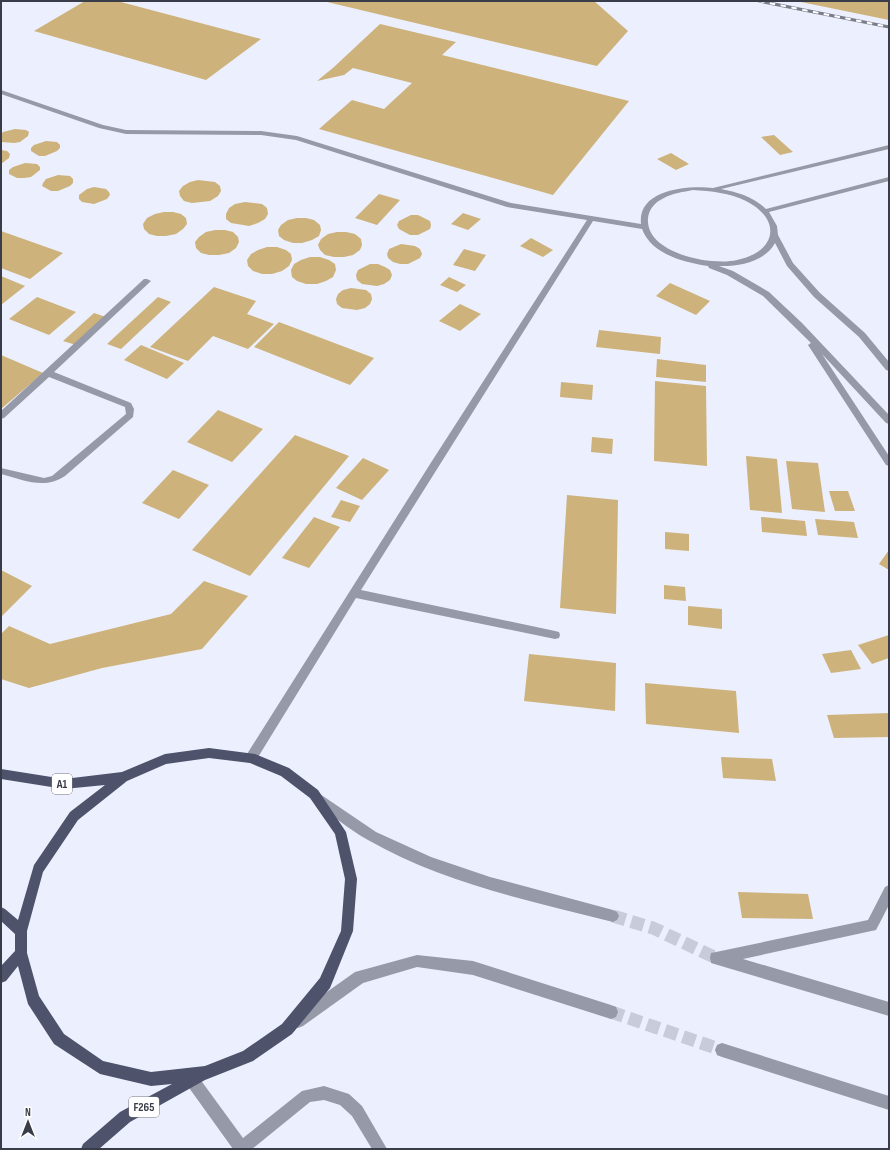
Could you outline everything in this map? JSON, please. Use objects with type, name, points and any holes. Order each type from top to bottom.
[{"type":"main road","points":[[209,753],[251,758],[285,772],[314,794],[340,832],[351,879],[347,931],[325,983],[287,1029],[248,1056],[205,1073],[151,1079],[100,1067],[59,1039],[33,999],[21,953],[21,931],[38,869],[74,816],[123,777],[165,759],[209,753]]},
{"type":"main road","name":"A1","points":[[1,774],[64,784],[123,777]]},
{"type":"main road","points":[[1,913],[21,931]]},
{"type":"main road","points":[[1,976],[21,953]]},
{"type":"main road","name":"F265","points":[[88,1149],[125,1118],[205,1073]]},
{"type":"street","points":[[1,92],[94,125],[126,132],[261,133],[297,138],[510,205],[644,227]]},
{"type":"street","points":[[713,189],[889,147]]},
{"type":"street","points":[[765,211],[889,179]]},
{"type":"street","points":[[889,356],[862,335],[817,295],[790,264],[775,236],[773,223],[765,211],[750,201],[733,193],[713,189],[694,188],[675,191],[660,196],[649,205],[644,215],[644,227],[651,238],[664,249],[681,257],[704,263],[730,273],[766,294],[799,324],[872,400],[889,420]]},
{"type":"street","points":[[251,758],[591,219]]},
{"type":"street","points":[[704,263],[724,264],[759,255],[770,246],[775,236]]},
{"type":"street","points":[[1,416],[147,281]]},
{"type":"street","points":[[799,324],[889,463]]},
{"type":"street","points":[[862,335],[889,368]]},
{"type":"street","points":[[1,471],[44,481],[54,479],[62,474],[130,415],[128,405],[48,373]]},
{"type":"street","points":[[354,593],[555,635]]},
{"type":"street","points":[[314,794],[371,835],[419,859],[502,888],[613,916]]},
{"type":"street","points":[[889,891],[872,926],[716,958],[889,1009]]},
{"type":"street","points":[[287,1029],[360,977],[417,961],[473,968],[611,1012]]},
{"type":"street","points":[[722,1050],[889,1103]]},
{"type":"street","points":[[192,1080],[242,1149],[307,1096],[324,1093],[344,1098],[357,1110],[380,1149]]},
{"type":"building","points":[[85,1],[117,1],[261,39],[206,80],[34,31]]},
{"type":"building","points":[[594,1],[628,31],[597,66],[327,2]]},
{"type":"building","points":[[889,1],[889,20],[801,2]]},
{"type":"building","points":[[380,24],[456,42],[442,55],[629,101],[553,195],[319,129],[352,100],[384,109],[412,83],[353,68],[344,75],[317,81]]},
{"type":"building","points":[[15,129],[26,130],[29,132],[28,136],[20,142],[2,142],[1,135],[3,132]]},
{"type":"building","points":[[774,135],[793,152],[780,155],[761,137]]},
{"type":"building","points":[[46,141],[57,142],[60,145],[60,148],[57,151],[45,156],[39,156],[31,151],[31,148],[34,145]]},
{"type":"building","points":[[1,150],[7,151],[10,154],[9,158],[1,164]]},
{"type":"building","points":[[671,153],[689,164],[676,170],[657,159]]},
{"type":"building","points":[[25,163],[37,164],[40,167],[40,170],[31,177],[24,178],[17,178],[9,174],[9,170],[13,167]]},
{"type":"building","points":[[58,175],[70,176],[73,179],[73,183],[70,186],[58,191],[51,191],[42,186],[46,179]]},
{"type":"building","points":[[198,180],[215,182],[220,186],[221,191],[218,196],[210,201],[192,203],[184,201],[180,196],[179,191],[183,186]]},
{"type":"building","points":[[94,187],[106,189],[110,195],[107,199],[94,204],[82,202],[79,199],[79,195],[87,189]]},
{"type":"building","points":[[379,194],[400,200],[377,225],[355,218]]},
{"type":"building","points":[[245,202],[262,204],[267,208],[268,214],[265,219],[249,226],[231,223],[226,219],[226,214],[229,208],[235,204]]},
{"type":"building","points":[[164,212],[181,214],[186,218],[187,224],[176,234],[157,236],[149,234],[144,229],[143,224],[147,218]]},
{"type":"building","points":[[463,213],[481,219],[468,230],[451,224]]},
{"type":"building","points":[[411,215],[418,215],[430,221],[430,229],[418,235],[410,235],[399,229],[397,225],[399,221]]},
{"type":"building","points":[[297,218],[314,220],[320,225],[321,230],[319,236],[302,243],[293,243],[284,240],[279,236],[278,230],[281,225],[288,220]]},
{"type":"building","points":[[215,230],[233,232],[238,237],[239,242],[236,248],[229,253],[219,255],[201,253],[196,248],[195,242],[206,232]]},
{"type":"building","points":[[1,231],[63,253],[30,279],[1,268]]},
{"type":"building","points":[[337,232],[355,234],[361,239],[362,245],[360,250],[353,255],[344,257],[325,255],[320,250],[318,245],[321,239],[328,234]]},
{"type":"building","points":[[531,238],[553,250],[543,257],[520,246]]},
{"type":"building","points":[[401,244],[415,246],[420,249],[422,254],[420,258],[408,264],[393,262],[388,258],[387,254],[389,249]]},
{"type":"building","points":[[267,247],[277,247],[286,250],[291,254],[292,260],[289,266],[282,271],[272,274],[262,274],[253,271],[248,266],[247,260],[251,254]]},
{"type":"building","points":[[464,249],[486,255],[475,271],[453,265]]},
{"type":"building","points":[[310,257],[320,257],[335,264],[336,270],[333,277],[317,284],[306,284],[297,281],[292,277],[291,270],[294,264]]},
{"type":"building","points":[[370,264],[378,264],[390,270],[392,275],[390,280],[377,286],[362,284],[357,280],[356,275],[358,270]]},
{"type":"building","points":[[1,276],[25,286],[1,305]]},
{"type":"building","points":[[449,277],[466,285],[457,292],[440,285]]},
{"type":"building","points":[[670,283],[710,301],[696,315],[656,296]]},
{"type":"building","points":[[214,287],[256,301],[247,314],[274,324],[248,349],[213,336],[188,361],[150,347]]},
{"type":"building","points":[[351,288],[366,290],[371,294],[372,299],[370,304],[365,308],[357,310],[342,308],[337,304],[336,299],[338,294],[343,290]]},
{"type":"building","points":[[37,297],[76,312],[49,335],[9,319]]},
{"type":"building","points":[[158,297],[171,302],[121,349],[107,344]]},
{"type":"building","points":[[460,304],[481,314],[460,331],[439,321]]},
{"type":"building","points":[[94,313],[106,317],[76,345],[63,341]]},
{"type":"building","points":[[279,322],[374,358],[350,385],[254,347]]},
{"type":"building","points":[[599,330],[661,337],[660,354],[596,347]]},
{"type":"building","points":[[141,345],[184,363],[167,379],[124,360]]},
{"type":"building","points":[[1,355],[43,373],[1,409]]},
{"type":"building","points":[[657,359],[706,365],[706,382],[656,377]]},
{"type":"building","points":[[655,381],[706,386],[707,466],[654,461]]},
{"type":"building","points":[[561,382],[593,385],[592,400],[560,397]]},
{"type":"building","points":[[218,410],[263,429],[232,462],[187,442]]},
{"type":"building","points":[[295,435],[349,456],[250,576],[192,550]]},
{"type":"building","points":[[592,437],[613,439],[612,454],[591,452]]},
{"type":"building","points":[[746,456],[777,459],[782,513],[750,510]]},
{"type":"building","points":[[363,458],[389,470],[362,500],[336,488]]},
{"type":"building","points":[[786,461],[818,463],[825,512],[792,509]]},
{"type":"building","points":[[173,470],[209,485],[179,519],[142,503]]},
{"type":"building","points":[[829,491],[848,491],[855,511],[835,511]]},
{"type":"building","points":[[567,495],[618,500],[616,614],[560,608]]},
{"type":"building","points":[[341,500],[360,506],[350,522],[331,517]]},
{"type":"building","points":[[314,517],[340,527],[309,568],[282,558]]},
{"type":"building","points":[[761,517],[805,521],[807,536],[762,532]]},
{"type":"building","points":[[815,519],[854,522],[858,538],[818,535]]},
{"type":"building","points":[[665,532],[689,534],[689,551],[665,549]]},
{"type":"building","points":[[889,550],[889,570],[879,564]]},
{"type":"building","points":[[1,570],[32,586],[1,617]]},
{"type":"building","points":[[204,581],[248,596],[202,649],[102,668],[29,688],[1,679],[1,634],[9,626],[50,644],[171,614]]},
{"type":"building","points":[[664,585],[685,587],[686,601],[664,599]]},
{"type":"building","points":[[688,606],[722,609],[722,629],[688,625]]},
{"type":"building","points":[[889,635],[889,658],[872,664],[858,645]]},
{"type":"building","points":[[851,650],[861,669],[831,673],[822,654]]},
{"type":"building","points":[[529,654],[616,663],[615,711],[524,701]]},
{"type":"building","points":[[645,683],[736,691],[739,733],[646,724]]},
{"type":"building","points":[[889,713],[889,737],[834,738],[827,715]]},
{"type":"building","points":[[721,757],[772,759],[776,781],[723,778]]},
{"type":"building","points":[[738,892],[808,894],[813,919],[742,918]]},
{"type":"tunnel","points":[[613,916],[653,928],[716,958]]},
{"type":"tunnel","points":[[611,1012],[722,1050]]},
{"type":"railway","points":[[759,1],[889,27]]}]
